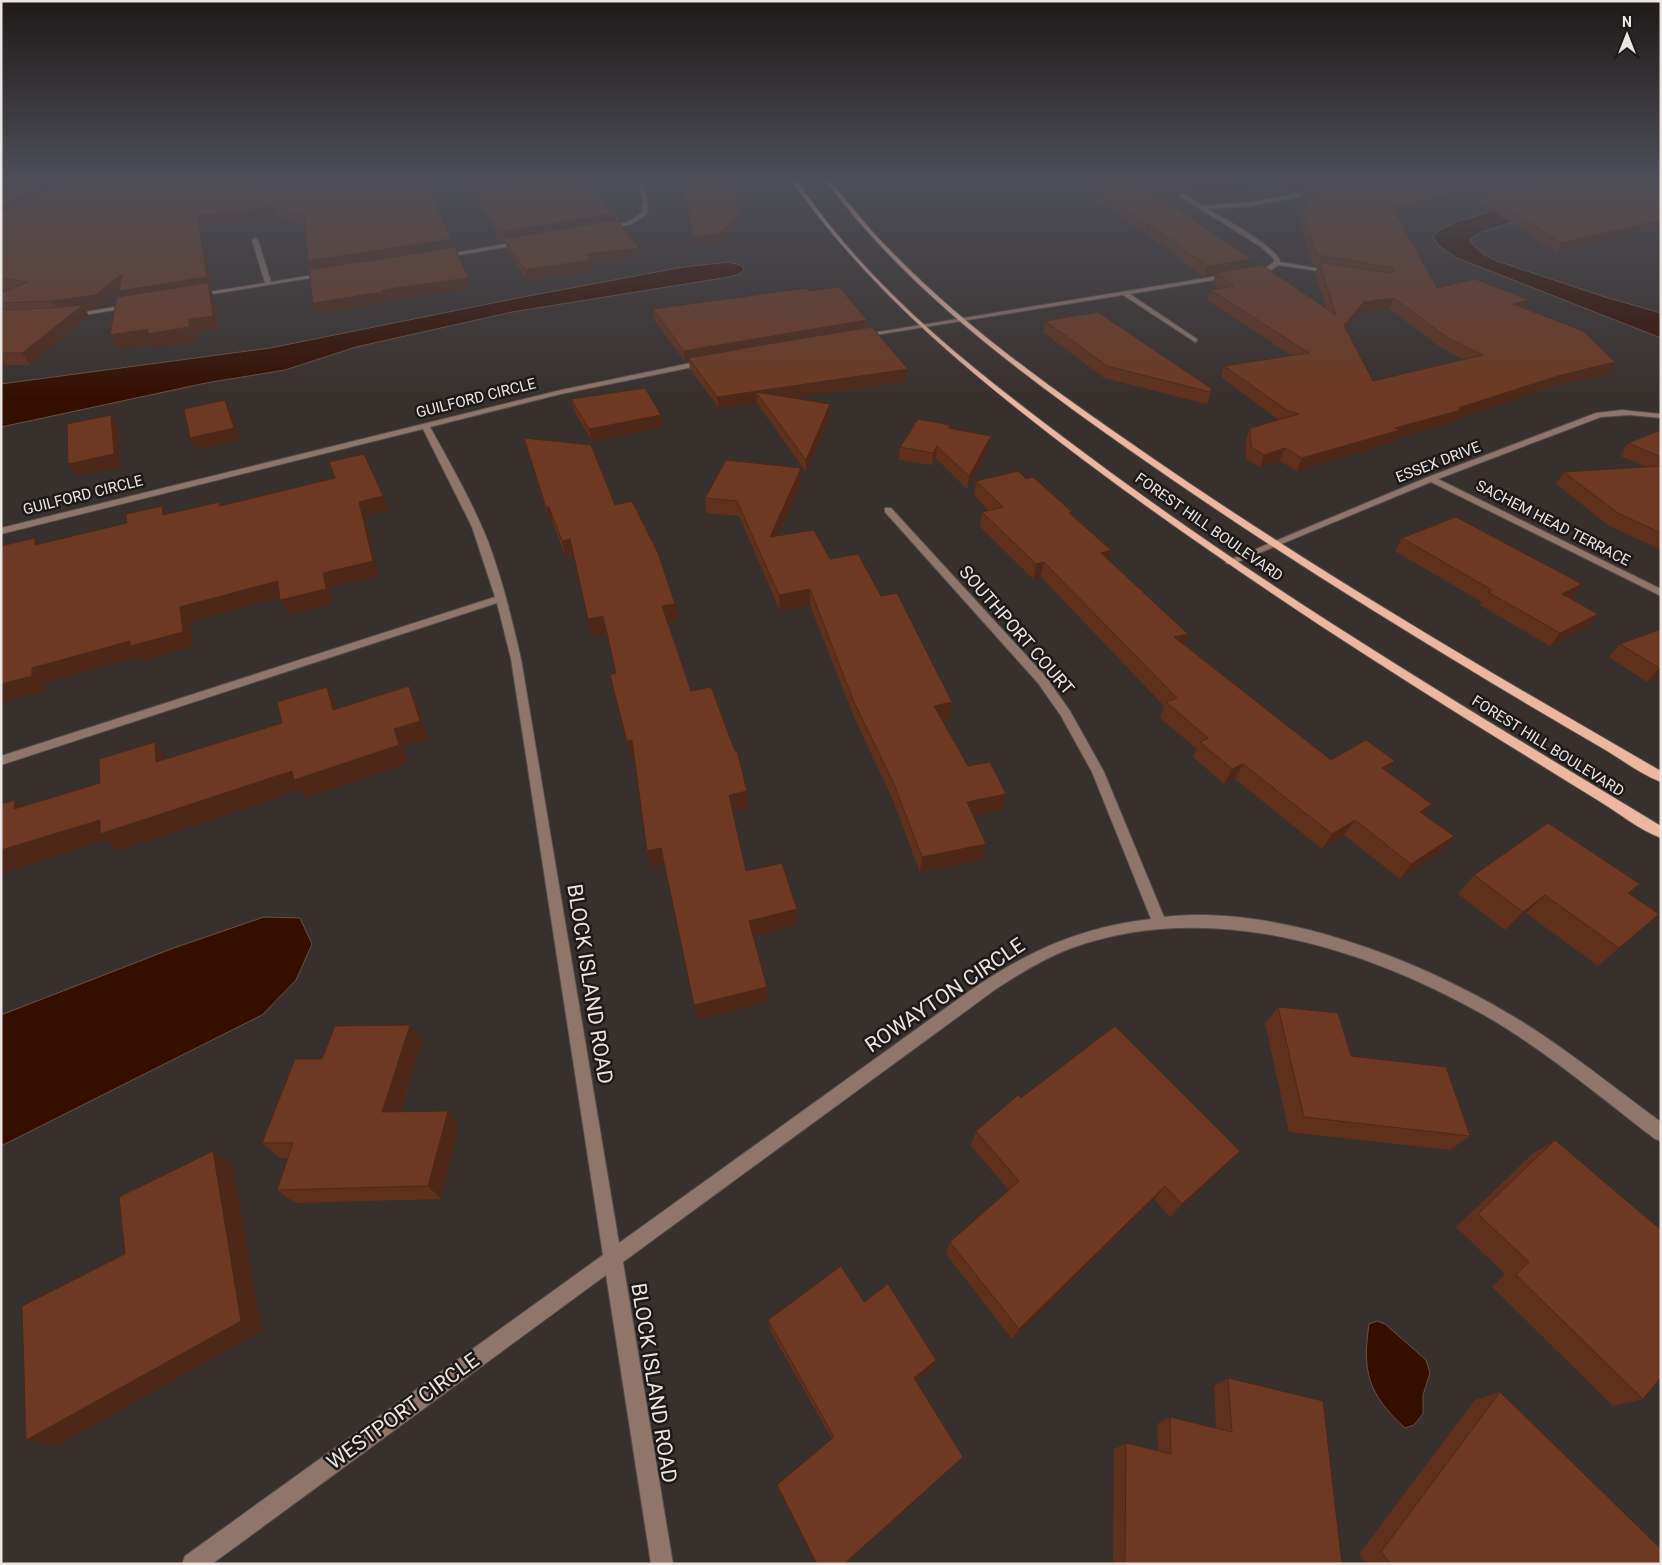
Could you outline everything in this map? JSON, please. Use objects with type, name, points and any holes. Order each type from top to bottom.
[{"type":"main road","name":"FOREST HILL BOULEVARD","points":[[849,253],[922,327],[1105,472],[1230,562],[1438,696],[1661,833]]},
{"type":"main road","name":"FOREST HILL BOULEVARD","points":[[889,253],[963,320],[1061,397],[1154,464],[1275,544],[1498,682],[1661,777]]},
{"type":"street","points":[[259,253],[268,284]]},
{"type":"street","points":[[435,257],[459,253]]},
{"type":"street","points":[[1273,253],[1277,258],[1277,263]]},
{"type":"street","points":[[1248,273],[1268,270],[1277,263],[1338,272]]},
{"type":"street","points":[[190,297],[337,273]]},
{"type":"street","points":[[852,337],[1239,274]]},
{"type":"street","points":[[1124,293],[1195,340]]},
{"type":"street","points":[[67,315],[141,304]]},
{"type":"street","name":"GUILFORD CIRCLE","points":[[1,531],[561,392],[712,361]]},
{"type":"street","name":"ESSEX DRIVE","points":[[1230,562],[1432,479],[1599,416],[1612,412],[1661,416]]},
{"type":"street","name":"BLOCK ISLAND ROAD","points":[[425,426],[452,472],[478,529],[501,598],[516,659],[662,1564]]},
{"type":"street","name":"SACHEM HEAD TERRACE","points":[[1432,479],[1661,593]]},
{"type":"street","name":"SOUTHPORT COURT","points":[[888,510],[1042,680],[1066,714],[1098,772],[1160,924]]},
{"type":"street","points":[[1,760],[501,598]]},
{"type":"street","name":"ROWAYTON CIRCLE","points":[[612,1258],[920,1034],[1016,967],[1067,943],[1123,928],[1192,922],[1255,926],[1353,948],[1420,975],[1490,1011],[1545,1047],[1661,1133]]},
{"type":"street","name":"WESTPORT CIRCLE","points":[[192,1564],[612,1258]]},
{"type":"shaded area","points":[[1450,253],[1482,253],[1497,261],[1605,297],[1661,313],[1661,338],[1457,258]]},
{"type":"shaded area","points":[[729,262],[740,265],[744,269],[740,274],[729,277],[512,312],[356,347],[285,370],[206,383],[1,427],[1,384],[270,348],[683,267]]},
{"type":"shaded area","points":[[264,917],[300,918],[312,944],[296,980],[262,1015],[1,1146],[1,1015],[171,949]]},
{"type":"shaded area","points":[[1377,1321],[1385,1324],[1426,1360],[1430,1373],[1423,1395],[1423,1414],[1414,1425],[1405,1428],[1383,1404],[1370,1381],[1366,1356],[1367,1341],[1369,1324]]},
{"type":"building","points":[[1,253],[203,253],[207,277],[119,291],[122,274],[95,295],[52,301],[1,303],[1,293],[28,282],[1,278]]},
{"type":"building","points":[[307,253],[360,253],[308,261]]},
{"type":"building","points":[[417,253],[458,253],[468,278],[382,290],[382,292],[313,303],[309,270]]},
{"type":"building","points":[[514,253],[595,253],[586,254],[589,260],[525,270]]},
{"type":"building","points":[[1189,253],[1243,253],[1252,259],[1207,266]]},
{"type":"building","points":[[1316,253],[1418,253],[1437,288],[1475,279],[1529,300],[1513,304],[1583,331],[1615,362],[1561,375],[1458,408],[1461,410],[1395,428],[1400,430],[1302,458],[1285,448],[1264,455],[1251,447],[1250,428],[1299,414],[1288,411],[1224,366],[1309,353],[1211,290],[1234,286],[1216,273],[1262,265],[1336,315],[1319,262],[1390,273],[1394,271],[1394,268],[1317,255]],"holes":[[[1394,298],[1448,338],[1483,355],[1373,381],[1344,325],[1364,302]]]},
{"type":"building","points":[[208,283],[213,316],[189,319],[189,327],[148,334],[148,329],[110,335],[117,297]]},
{"type":"building","points":[[839,287],[867,320],[684,351],[653,309],[807,288],[809,291]]},
{"type":"building","points":[[83,305],[22,353],[1,353],[1,310]]},
{"type":"building","points":[[1098,312],[1212,389],[1210,392],[1107,366],[1045,321]]},
{"type":"building","points":[[872,327],[908,369],[717,397],[689,358],[774,343]]},
{"type":"building","points":[[645,388],[661,415],[589,429],[571,399]]},
{"type":"building","points":[[756,392],[830,404],[806,460]]},
{"type":"building","points":[[225,400],[234,428],[190,438],[184,409]]},
{"type":"building","points":[[111,415],[114,454],[68,464],[67,424]]},
{"type":"building","points":[[918,419],[950,425],[948,428],[991,436],[969,476],[937,446],[933,453],[900,447],[915,424],[914,422],[916,423]]},
{"type":"building","points":[[1661,430],[1661,457],[1628,443]]},
{"type":"building","points":[[524,438],[591,445],[615,505],[632,501],[658,553],[675,604],[662,606],[691,691],[711,687],[735,751],[737,751],[747,791],[729,795],[746,871],[782,863],[797,909],[749,921],[767,987],[694,1005],[661,848],[647,851],[632,740],[627,741],[610,675],[616,673],[603,616],[588,619],[570,539],[562,541],[549,507],[546,507]]},
{"type":"building","points":[[364,454],[383,496],[359,502],[373,561],[323,573],[326,589],[280,600],[278,581],[180,607],[183,632],[130,646],[130,641],[32,668],[32,676],[1,684],[1,546],[35,538],[35,545],[127,523],[126,514],[162,506],[163,515],[219,502],[220,506],[335,478],[329,462]]},
{"type":"building","points":[[726,460],[801,468],[770,537],[814,530],[830,559],[858,554],[881,596],[897,593],[952,702],[934,706],[968,766],[990,762],[1006,794],[967,802],[986,844],[922,857],[894,784],[854,702],[810,589],[779,595],[737,501],[705,498]]},
{"type":"building","points":[[1661,466],[1661,533],[1618,513],[1564,472]]},
{"type":"building","points":[[1018,471],[1026,479],[1033,477],[1072,512],[1069,513],[1111,550],[1101,553],[1188,634],[1174,637],[1331,760],[1366,740],[1395,761],[1382,768],[1432,804],[1420,812],[1454,836],[1411,864],[1355,820],[1332,834],[1243,764],[1232,769],[1200,742],[1208,738],[1166,702],[1177,698],[1044,562],[1036,564],[982,512],[1003,507],[976,481]]},
{"type":"building","points":[[1456,517],[1582,584],[1562,594],[1598,614],[1560,633],[1488,592],[1492,590],[1402,538]]},
{"type":"building","points":[[1661,629],[1661,668],[1620,644]]},
{"type":"building","points":[[409,686],[420,721],[394,729],[399,745],[294,780],[292,771],[100,834],[100,820],[1,850],[1,804],[15,800],[14,809],[100,783],[99,759],[155,742],[156,762],[282,723],[277,702],[327,687],[333,710]]},
{"type":"building","points":[[1548,823],[1640,884],[1628,893],[1659,914],[1619,948],[1545,895],[1523,912],[1474,875]]},
{"type":"building","points":[[1278,1007],[1338,1013],[1351,1056],[1446,1067],[1470,1136],[1304,1117]]},
{"type":"building","points":[[410,1025],[382,1112],[448,1111],[428,1186],[277,1190],[293,1143],[262,1143],[295,1059],[322,1059],[335,1026]]},
{"type":"building","points":[[1115,1026],[1240,1151],[1182,1204],[1165,1186],[1019,1329],[950,1242],[1019,1181],[976,1131],[1018,1095],[1021,1098]]},
{"type":"building","points":[[1555,1140],[1661,1230],[1661,1377],[1643,1399],[1516,1275],[1529,1262],[1478,1214]]},
{"type":"building","points":[[213,1151],[241,1321],[26,1440],[22,1306],[125,1254],[119,1197]]},
{"type":"building","points":[[841,1266],[864,1302],[888,1284],[936,1360],[914,1378],[963,1457],[844,1564],[817,1564],[777,1485],[834,1437],[768,1320]]},
{"type":"building","points":[[1228,1378],[1323,1401],[1342,1564],[1125,1564],[1126,1443],[1171,1454],[1170,1417],[1232,1432]]},
{"type":"building","points":[[1500,1392],[1661,1549],[1661,1564],[1391,1564],[1381,1552]]}]
